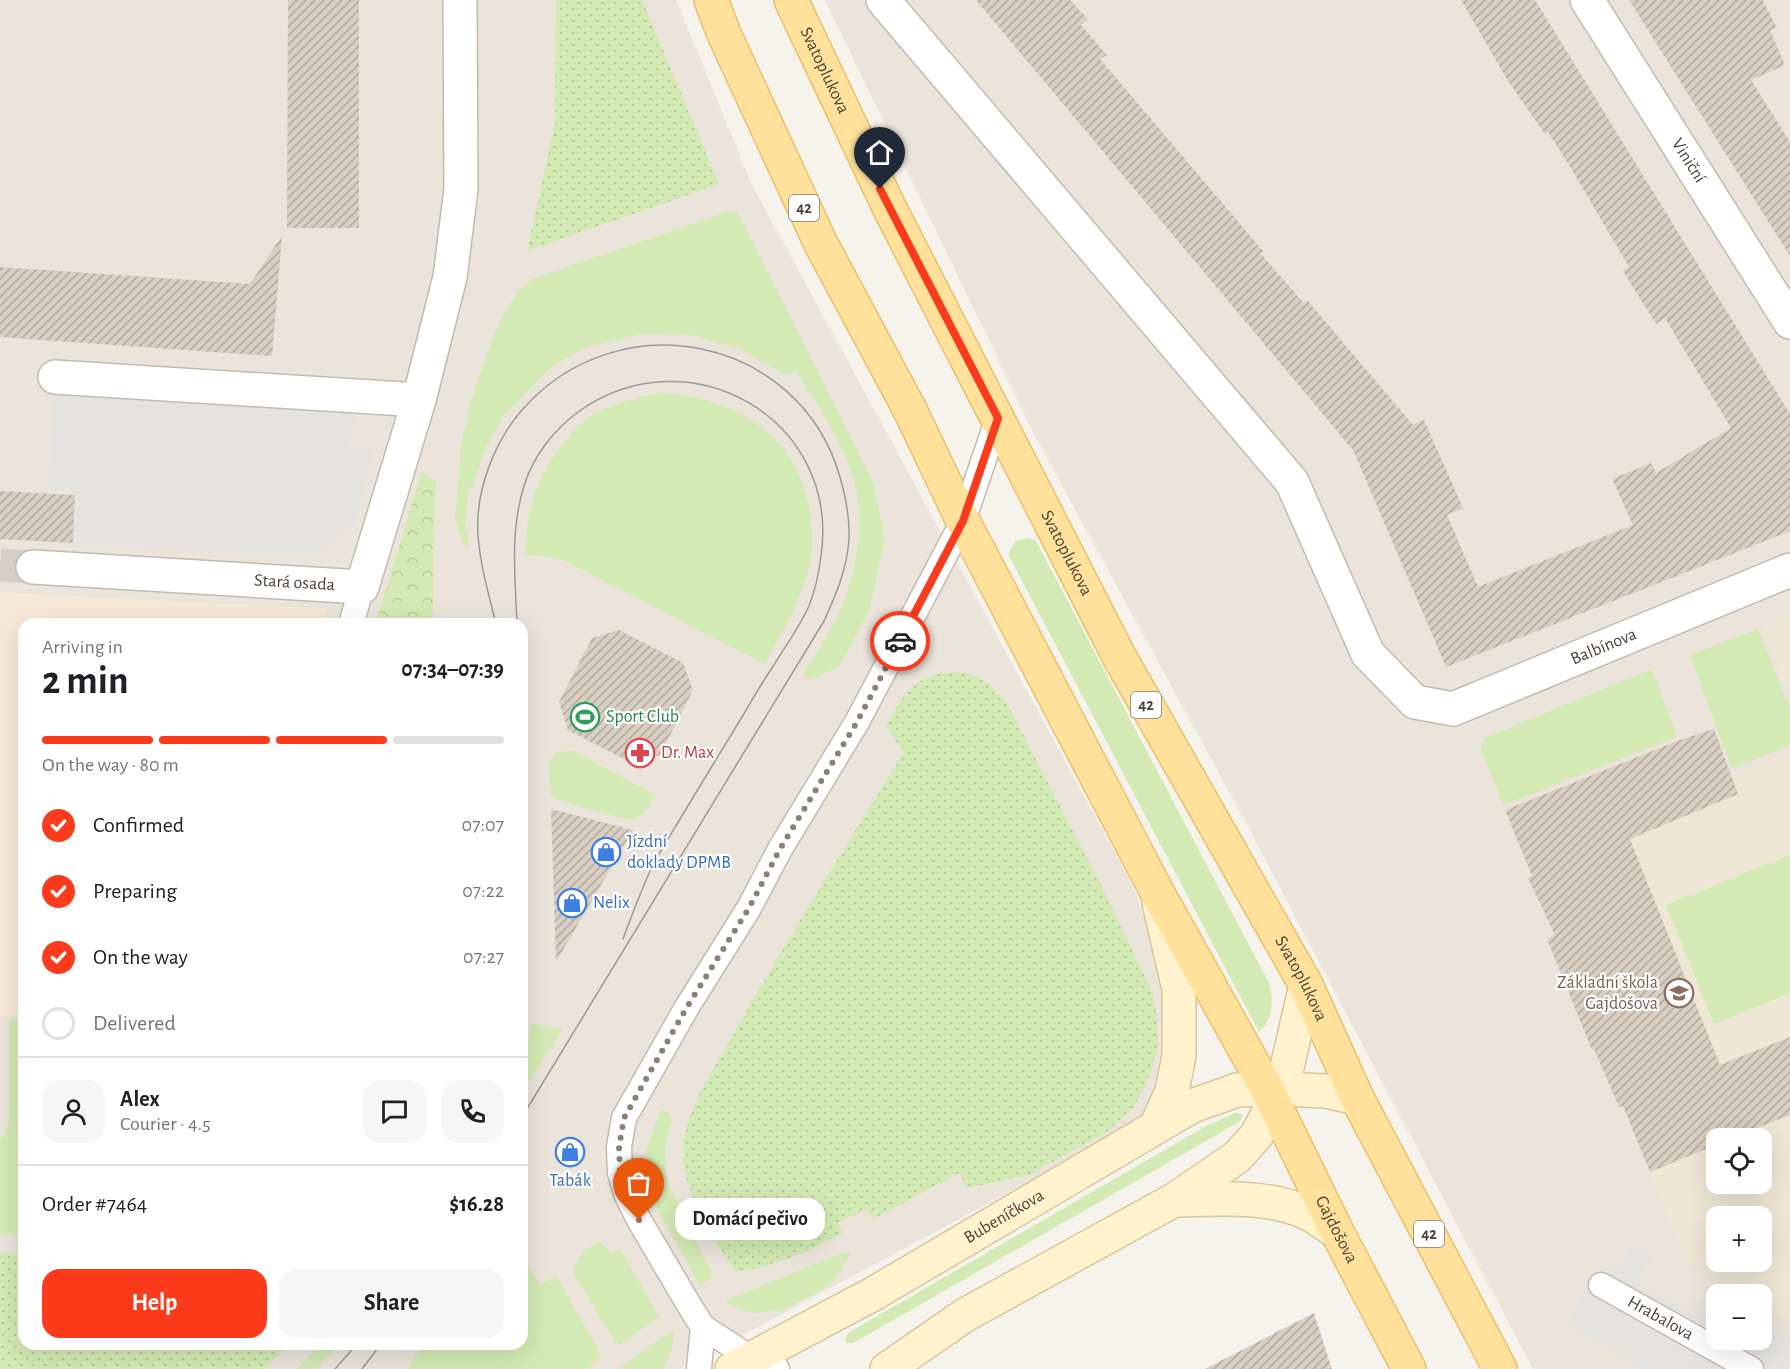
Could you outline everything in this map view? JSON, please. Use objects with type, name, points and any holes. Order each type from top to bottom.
[{"type":"main road","name":"42","points":[[711,0],[724,34],[821,244],[910,410],[963,521],[1156,890],[1274,1094]]},
{"type":"main road","name":"Svatoplukova","points":[[791,0],[890,209],[1120,658],[1306,985],[1357,1098]]},
{"type":"main road","name":"Gajdošova","points":[[1274,1094],[1337,1232],[1409,1369]]},
{"type":"main road","name":"42","points":[[1357,1098],[1500,1369]]},
{"type":"street","name":"Stará osada","points":[[33,567],[362,587],[419,400],[450,277],[462,189],[460,0]]},
{"type":"street","name":"Balbínova","points":[[883,0],[1292,482],[1368,654],[1415,702],[1453,709],[1790,570]]},
{"type":"street","name":"Viniční","points":[[1587,0],[1790,322]]},
{"type":"street","points":[[55,377],[419,400]]},
{"type":"street","points":[[1156,890],[1179,989],[1179,1056],[1172,1091],[1156,1127]]},
{"type":"street","points":[[887,1369],[965,1315],[1174,1200],[1237,1157],[1256,1136],[1274,1094],[1306,985]]},
{"type":"street","name":"Bubeníčkova","points":[[753,1365],[1192,1106],[1237,1090],[1274,1094],[1325,1091],[1357,1098]]},
{"type":"street","points":[[1174,1200],[1245,1198],[1286,1206],[1313,1216],[1337,1232]]},
{"type":"lane","points":[[753,1365],[703,1327],[639,1220],[627,1196],[620,1173],[619,1147],[624,1118],[687,1007],[749,908],[780,849],[857,722],[963,521],[998,418]]},
{"type":"lane","points":[[353,618],[362,587]]},
{"type":"lane","name":"Hrabalova","points":[[1601,1286],[1750,1369]]},
{"type":"lane","points":[[699,1369],[703,1327]]},
{"type":"shaded area","points":[[0,0],[676,0],[752,185],[1134,888],[1161,967],[1168,1054],[1144,1120],[679,1369],[0,1369]]},
{"type":"shaded area","points":[[825,0],[1790,0],[1790,1369],[1533,1369],[1243,817],[1035,436]]},
{"type":"shaded area","points":[[54,394],[357,415],[348,449],[374,448],[354,525],[314,554],[76,543],[78,491],[48,489]]},
{"type":"shaded area","points":[[0,592],[327,609],[325,618],[18,618],[18,1018],[0,1016]]},
{"type":"shaded area","points":[[1790,616],[1790,696],[1763,627]]},
{"type":"shaded area","name":"Základní škola Gajdošova","points":[[1790,753],[1790,1322],[1772,1311],[1772,1284],[1726,1284],[1687,1261],[1623,1106],[1619,1107],[1599,1047],[1592,1050],[1547,939],[1555,935],[1542,904],[1538,905],[1537,901],[1540,900],[1532,881],[1529,882],[1528,878],[1531,875],[1505,810],[1553,790],[1731,776]]},
{"type":"shaded area","points":[[1633,1245],[1654,1256],[1638,1279],[1643,1286],[1706,1324],[1706,1350],[1748,1350],[1756,1355],[1759,1350],[1772,1350],[1772,1326],[1790,1336],[1790,1369],[1644,1369],[1568,1323],[1592,1278],[1622,1263]]},
{"type":"green space","points":[[556,0],[642,0],[719,184],[527,251],[555,123]]},
{"type":"green space","points":[[730,211],[738,213],[873,482],[885,539],[869,611],[839,667],[810,679],[803,675],[833,625],[846,597],[857,550],[860,521],[851,470],[841,446],[796,372],[785,374],[740,349],[691,335],[645,333],[581,349],[549,369],[504,415],[484,451],[473,487],[469,487],[464,531],[468,532],[468,550],[462,541],[455,520],[461,444],[471,401],[496,329],[517,292],[533,279]]},
{"type":"green space","points":[[664,393],[719,404],[743,415],[782,447],[796,469],[806,494],[811,527],[811,559],[798,600],[765,664],[563,560],[525,555],[530,509],[534,496],[545,470],[570,435],[587,419],[605,409],[630,400]]},
{"type":"green space","points":[[421,472],[436,482],[433,618],[378,618]]},
{"type":"green space","points":[[1029,538],[1036,541],[1269,983],[1272,996],[1270,1016],[1259,1032],[1008,554],[1015,541]]},
{"type":"green space","points":[[1758,629],[1790,709],[1790,745],[1732,769],[1690,655]]},
{"type":"green space","points":[[1652,669],[1677,737],[1503,805],[1481,749],[1485,738]]},
{"type":"green space","points":[[954,672],[984,680],[1006,702],[1100,883],[1152,991],[1157,1017],[1158,1048],[1149,1077],[1134,1107],[1108,1131],[1029,1175],[968,1188],[959,1173],[873,1219],[867,1209],[838,1222],[842,1233],[804,1252],[764,1267],[736,1271],[708,1229],[692,1196],[683,1163],[685,1133],[689,1119],[709,1077],[774,965],[904,752],[886,727],[899,704],[911,688],[919,682],[928,677]]},
{"type":"green space","points":[[572,750],[655,795],[644,813],[638,818],[628,819],[551,797],[549,762],[556,753]]},
{"type":"green space","points":[[1790,855],[1790,993],[1714,1024],[1666,905]]},
{"type":"green space","points":[[9,1019],[18,1020],[18,1235],[0,1234],[0,1142],[8,1125]]},
{"type":"green space","points":[[531,1023],[563,1029],[528,1083],[528,1041]]},
{"type":"green space","points":[[661,1109],[670,1114],[672,1121],[665,1149],[666,1179],[712,1274],[711,1279],[700,1285],[649,1195],[646,1150]]},
{"type":"green space","points":[[1235,1113],[1243,1114],[1241,1120],[1234,1125],[853,1343],[847,1343],[845,1339],[848,1333],[1208,1125]]},
{"type":"green space","points":[[600,1242],[612,1253],[620,1249],[659,1317],[620,1344],[615,1342],[573,1272],[582,1254]]},
{"type":"green space","points":[[845,1252],[850,1253],[850,1256],[830,1285],[784,1310],[755,1313],[727,1304],[727,1300]]},
{"type":"green space","points":[[0,1253],[18,1254],[18,1350],[285,1350],[265,1369],[0,1369]]},
{"type":"green space","points":[[528,1266],[540,1285],[556,1276],[601,1356],[588,1369],[406,1369],[420,1350],[528,1350]]},
{"type":"green space","points":[[674,1331],[671,1353],[662,1369],[619,1369],[664,1336]]},
{"type":"green space","points":[[314,1350],[334,1350],[317,1369],[297,1369]]},
{"type":"building","points":[[288,0],[359,0],[359,228],[287,228]]},
{"type":"building","points":[[976,0],[1070,0],[1088,19],[1081,25],[1107,55],[1100,59],[1263,251],[1260,253],[1303,302],[1308,301],[1413,425],[1424,420],[1463,508],[1447,515],[1478,587],[1633,525],[1612,479],[1651,463],[1656,473],[1731,428],[1665,318],[1656,324],[1623,271],[1629,267],[1569,165],[1548,132],[1545,134],[1508,81],[1461,0],[1535,0],[1790,414],[1790,531],[1446,667],[1353,450]]},
{"type":"building","points":[[1629,0],[1763,0],[1777,28],[1770,30],[1785,65],[1751,80],[1790,142],[1790,256]]},
{"type":"building","points":[[282,236],[272,356],[0,337],[0,267],[250,284]]},
{"type":"building","points":[[0,491],[75,495],[73,543],[0,539]]},
{"type":"building","points":[[619,630],[683,663],[693,690],[660,755],[632,763],[568,730],[559,702],[592,638]]},
{"type":"building","name":"Základní škola Gajdošova","points":[[1714,729],[1738,794],[1630,839],[1720,1065],[1790,1037],[1790,1115],[1757,1128],[1706,1128],[1706,1149],[1650,1172],[1623,1106],[1619,1107],[1594,1049],[1592,1050],[1547,939],[1555,935],[1528,878],[1532,876],[1505,810],[1680,740]]},
{"type":"building","points":[[551,809],[633,830],[556,962]]},
{"type":"building","points":[[1314,1313],[1332,1369],[1205,1369]]},
{"type":"tunnel","points":[[0,565],[33,567]]},
{"type":"tram line","points":[[495,618],[478,535],[483,485],[495,452],[512,423],[522,410],[562,375],[606,354],[654,345],[702,349],[747,364],[787,391],[819,429],[840,477],[849,523],[846,561],[833,601],[824,621],[528,1107]]},
{"type":"tram line","points":[[517,618],[515,537],[524,486],[545,444],[578,412],[621,390],[666,381],[709,386],[749,403],[782,429],[807,464],[821,507],[821,556],[809,606],[660,852],[644,885],[623,939]]},
{"type":"tram line","points":[[335,1369],[352,1350]]},
{"type":"tram line","points":[[362,1369],[376,1350]]},
{"type":"way so far","points":[[639,1220],[627,1196],[620,1173],[619,1147],[624,1118],[687,1007],[749,908],[780,849],[857,722],[900,641]]},
{"type":"place","name":"Sport Club","points":[[585,717]]},
{"type":"place","name":"Dr. Max","points":[[640,753]]},
{"type":"place","name":"Jízdní doklady DPMB","points":[[606,852]]},
{"type":"place","name":"Nelix","points":[[572,903]]},
{"type":"place","name":"Základní škola Gajdošova","points":[[1679,993]]},
{"type":"place","name":"Tabák","points":[[570,1152]]},
{"type":"place","name":"Domácí pečivo","points":[[639,1220]]},
{"type":"route","points":[[880,189],[998,418],[963,521],[900,641]]}]
